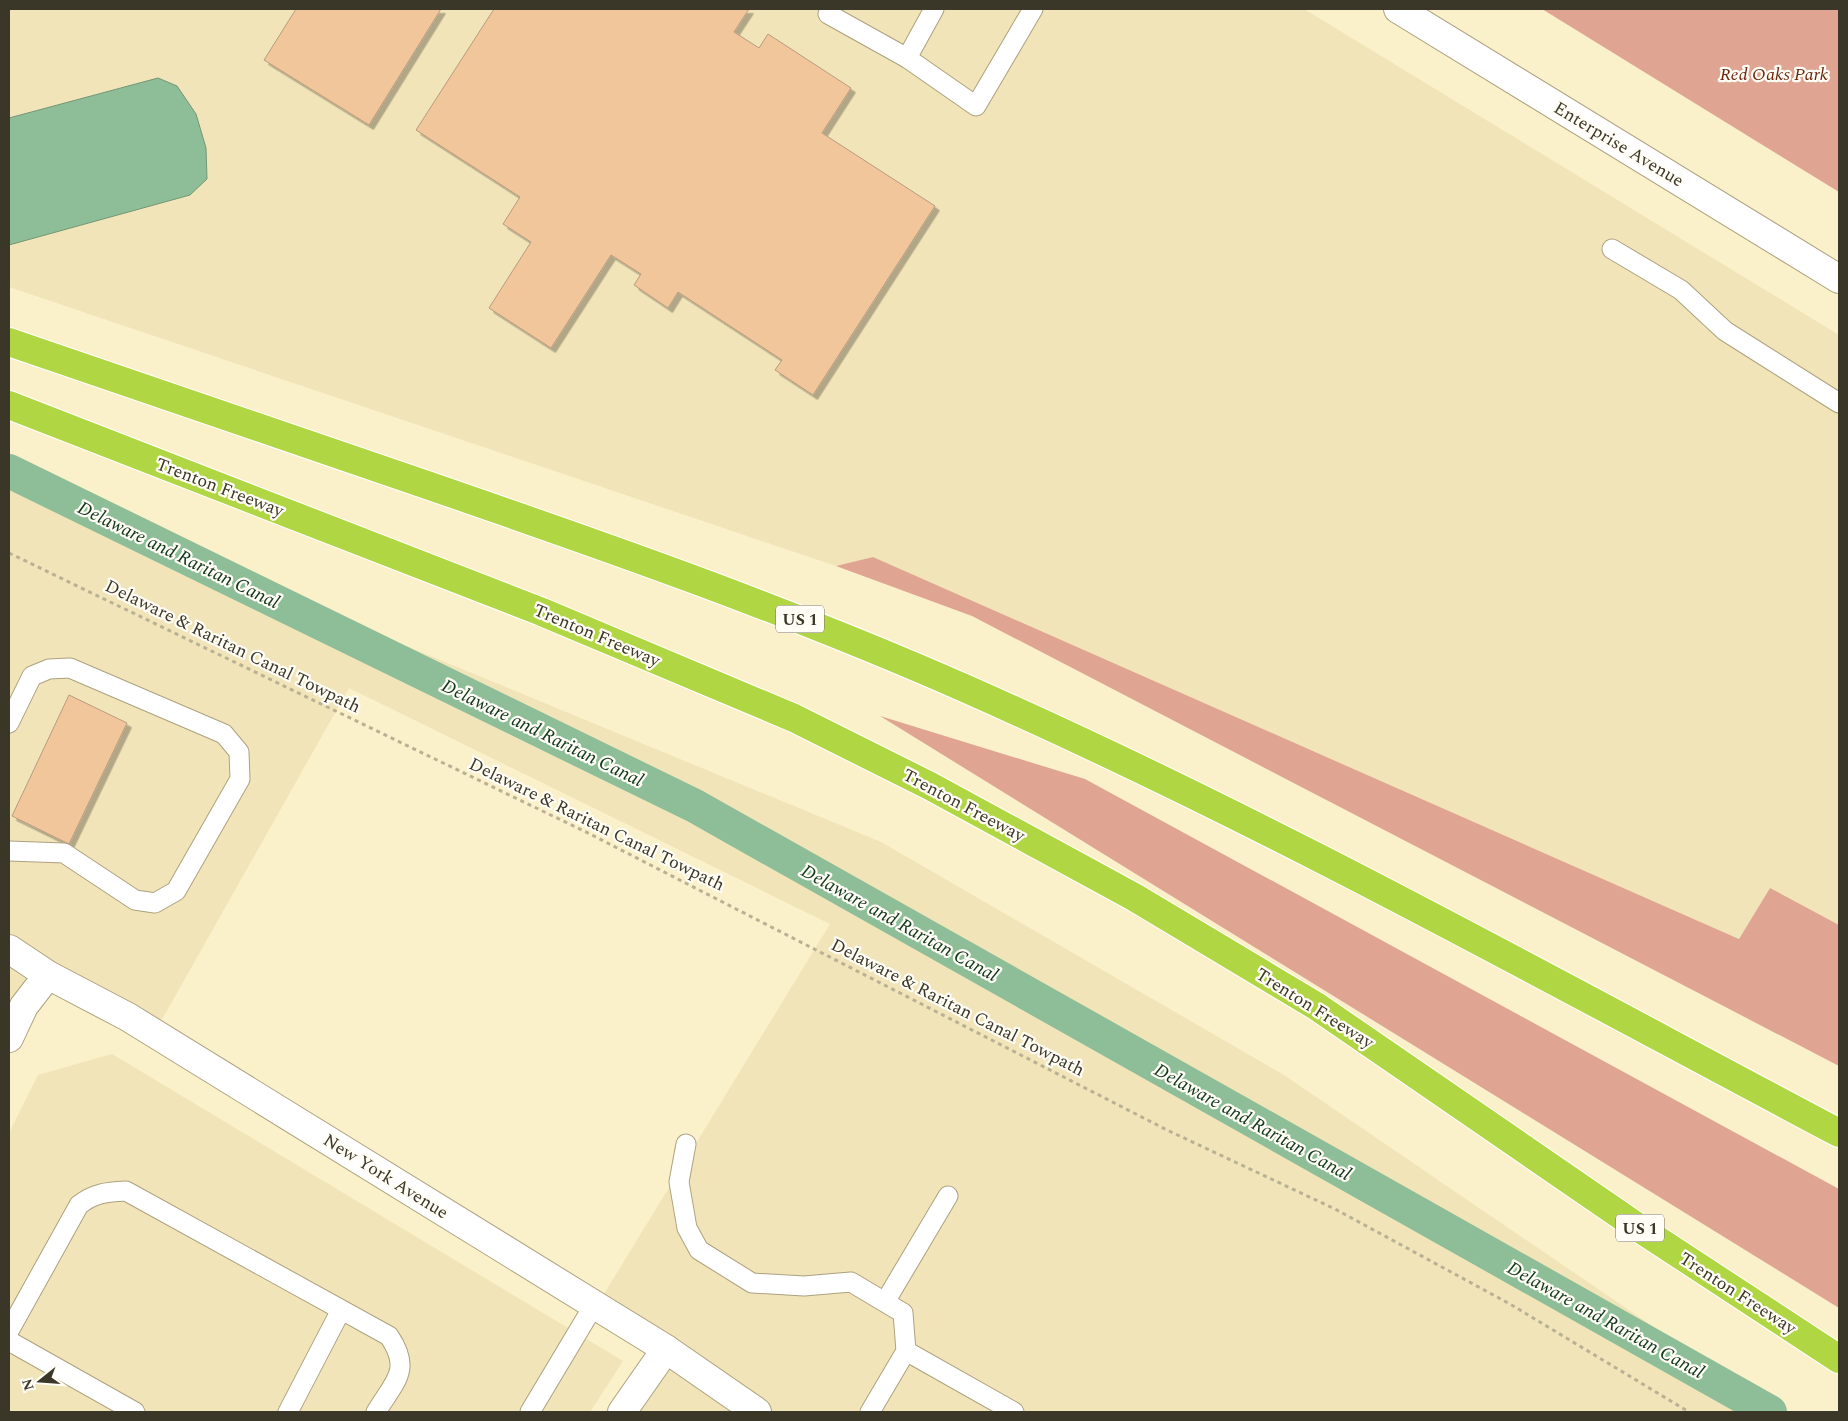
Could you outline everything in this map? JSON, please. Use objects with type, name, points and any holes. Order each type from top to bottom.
[{"type":"highway","name":"US 1","points":[[9,342],[652,562],[809,623],[958,685],[1140,768],[1433,918],[1839,1133]]},
{"type":"highway","name":"Trenton Freeway","points":[[9,405],[542,612],[794,718],[938,791],[1119,888],[1316,1006],[1639,1228],[1839,1359]]},
{"type":"street","name":"Enterprise Avenue","points":[[1398,9],[1839,279]]},
{"type":"street","name":"New York Avenue","points":[[9,949],[48,975],[128,1017],[594,1304],[666,1349],[757,1412]]},
{"type":"street","points":[[9,1038],[24,1006],[48,975]]},
{"type":"street","points":[[622,1412],[666,1349]]},
{"type":"lane","points":[[831,9],[828,14],[907,58],[976,106],[1033,9]]},
{"type":"lane","points":[[907,58],[934,9]]},
{"type":"lane","points":[[1612,249],[1681,290],[1725,330],[1839,403]]},
{"type":"lane","points":[[9,723],[32,676],[49,669],[70,668],[224,734],[239,752],[240,779],[176,891],[155,903],[135,900],[64,853],[9,851]]},
{"type":"lane","points":[[686,1144],[679,1182],[687,1228],[699,1250],[752,1283],[804,1286],[851,1282],[903,1313],[906,1351],[870,1412]]},
{"type":"lane","points":[[9,1331],[79,1205],[90,1196],[102,1192],[126,1191],[389,1336],[400,1351],[402,1368],[376,1412]]},
{"type":"lane","points":[[885,1302],[948,1196]]},
{"type":"lane","points":[[530,1412],[594,1304]]},
{"type":"lane","points":[[288,1412],[341,1310]]},
{"type":"lane","points":[[9,1341],[135,1412]]},
{"type":"lane","points":[[906,1351],[1014,1412]]},
{"type":"path","name":"Delaware & Raritan Canal Towpath","points":[[9,553],[590,834],[1168,1130],[1344,1214],[1510,1304],[1689,1412]]},
{"type":"shaded area","points":[[9,9],[1304,9],[1839,335],[1839,925],[1770,888],[1739,939],[873,557],[836,566],[9,287]]},
{"type":"shaded area","points":[[158,78],[177,86],[196,114],[206,148],[207,179],[190,195],[9,245],[9,118]]},
{"type":"shaded area","points":[[9,482],[881,842],[1284,1075],[1777,1411],[609,1412],[652,1349],[593,1312],[830,924],[349,688],[151,1039],[37,974],[9,1030]]},
{"type":"shaded area","points":[[112,1054],[623,1361],[590,1412],[9,1412],[9,1133],[38,1075]]},
{"type":"green space","name":"Red Oaks Park","points":[[1542,9],[1839,9],[1839,192]]},
{"type":"green space","points":[[873,557],[1739,939],[1770,888],[1839,925],[1839,1066],[972,616],[836,566]]},
{"type":"green space","points":[[880,716],[1085,779],[1839,1189],[1839,1308]]},
{"type":"building","points":[[296,9],[441,9],[369,125],[264,60]]},
{"type":"building","points":[[494,9],[749,9],[734,32],[759,48],[768,34],[851,88],[822,133],[935,206],[813,395],[775,370],[782,360],[678,292],[668,308],[634,285],[641,274],[611,255],[551,348],[489,308],[531,242],[503,224],[520,197],[416,130]]},
{"type":"building","points":[[69,695],[127,723],[69,844],[12,816]]},
{"type":"waterway","name":"Delaware and Raritan Canal","points":[[9,471],[695,806],[1770,1412]]}]
